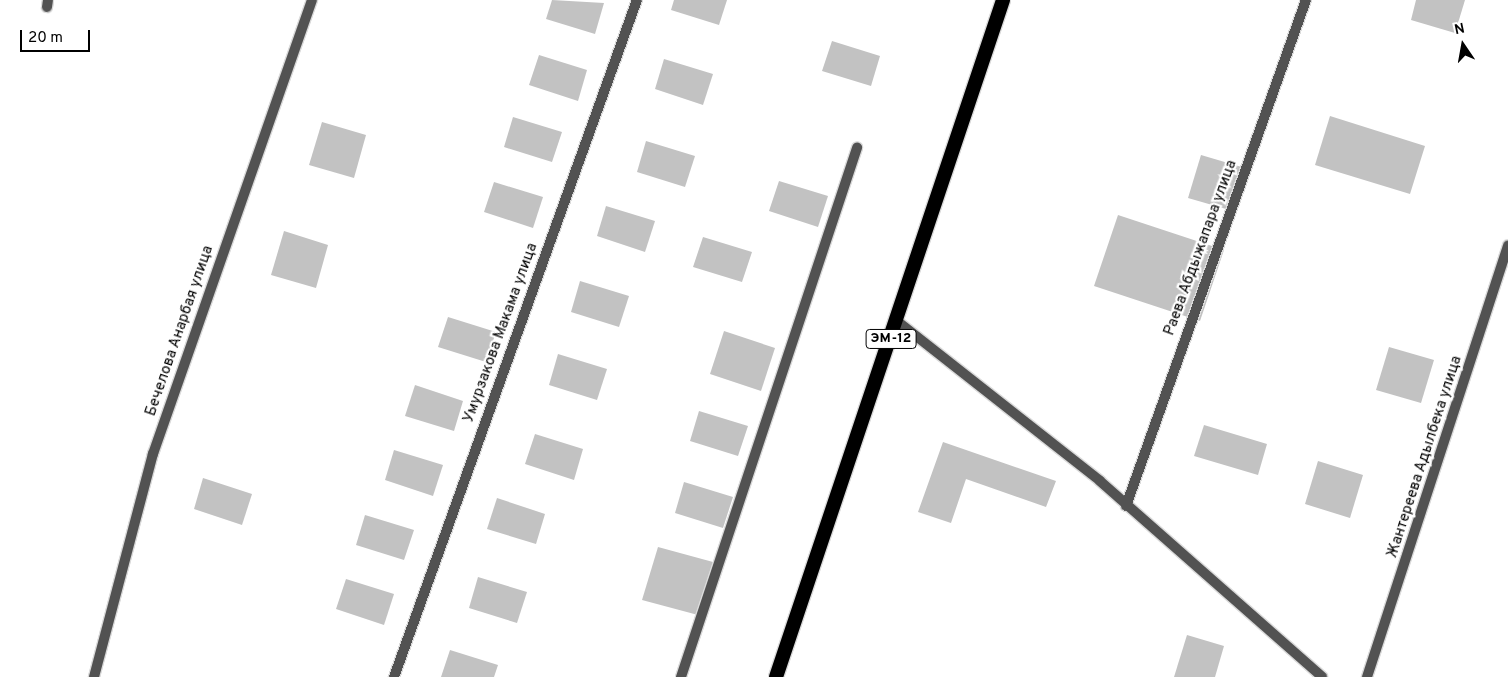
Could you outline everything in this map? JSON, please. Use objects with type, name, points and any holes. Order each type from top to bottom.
[{"type":"highway","name":"ЭМ-12","points":[[776,677],[897,321],[1003,0]]},
{"type":"street","name":"Бечелова Анарбая улица","points":[[94,677],[153,454],[312,0]]},
{"type":"street","name":"Умурзакова Макама улица","points":[[394,677],[637,0]]},
{"type":"street","name":"Раева Абдыжапара улица","points":[[1126,506],[1306,0]]},
{"type":"street","points":[[681,677],[857,148]]},
{"type":"street","name":"Жантереева Адылбека улица","points":[[1368,677],[1508,245]]},
{"type":"street","points":[[897,321],[1126,506],[1322,677]]},
{"type":"building","points":[[552,0],[604,3],[595,34],[546,19]]},
{"type":"building","points":[[674,0],[727,0],[719,25],[671,10]]},
{"type":"building","points":[[1416,0],[1465,0],[1455,33],[1411,20]]},
{"type":"building","points":[[832,41],[880,56],[871,86],[822,71]]},
{"type":"building","points":[[539,55],[587,70],[578,101],[529,85]]},
{"type":"building","points":[[664,59],[713,74],[703,105],[655,89]]},
{"type":"building","points":[[1330,116],[1425,146],[1410,194],[1315,165]]},
{"type":"building","points":[[513,117],[562,132],[552,162],[504,147]]},
{"type":"building","points":[[322,122],[366,135],[354,178],[309,165]]},
{"type":"building","points":[[646,141],[695,156],[685,187],[637,172]]},
{"type":"building","points":[[1201,155],[1245,168],[1233,211],[1188,198]]},
{"type":"building","points":[[779,181],[828,196],[818,227],[769,211]]},
{"type":"building","points":[[494,182],[543,197],[533,228],[484,212]]},
{"type":"building","points":[[606,206],[655,221],[645,252],[597,236]]},
{"type":"building","points":[[1118,215],[1224,250],[1200,321],[1094,286]]},
{"type":"building","points":[[284,231],[328,245],[316,288],[271,275]]},
{"type":"building","points":[[703,237],[752,252],[742,282],[693,267]]},
{"type":"building","points":[[580,281],[629,296],[619,327],[571,312]]},
{"type":"building","points":[[448,317],[496,332],[486,362],[438,347]]},
{"type":"building","points":[[724,331],[775,348],[761,391],[710,374]]},
{"type":"building","points":[[1389,347],[1434,360],[1421,403],[1376,390]]},
{"type":"building","points":[[558,354],[607,369],[597,400],[549,385]]},
{"type":"building","points":[[415,385],[463,401],[454,431],[405,416]]},
{"type":"building","points":[[699,411],[748,426],[738,456],[690,441]]},
{"type":"building","points":[[1204,425],[1267,444],[1258,475],[1194,456]]},
{"type":"building","points":[[535,434],[583,449],[574,480],[525,464]]},
{"type":"building","points":[[943,442],[1056,481],[1046,507],[966,479],[951,523],[918,512]]},
{"type":"building","points":[[394,450],[443,465],[433,496],[385,480]]},
{"type":"building","points":[[1318,461],[1363,475],[1350,518],[1305,504]]},
{"type":"building","points":[[203,478],[252,494],[242,525],[194,509]]},
{"type":"building","points":[[684,482],[733,497],[723,528],[675,513]]},
{"type":"building","points":[[497,498],[545,514],[536,544],[487,529]]},
{"type":"building","points":[[365,515],[414,530],[404,560],[356,545]]},
{"type":"building","points":[[658,547],[713,562],[698,615],[642,600]]},
{"type":"building","points":[[478,577],[527,592],[517,623],[469,608]]},
{"type":"building","points":[[346,579],[394,594],[384,625],[336,609]]},
{"type":"building","points":[[1187,635],[1224,646],[1215,677],[1174,677]]},
{"type":"building","points":[[450,650],[498,665],[494,677],[441,677]]}]
